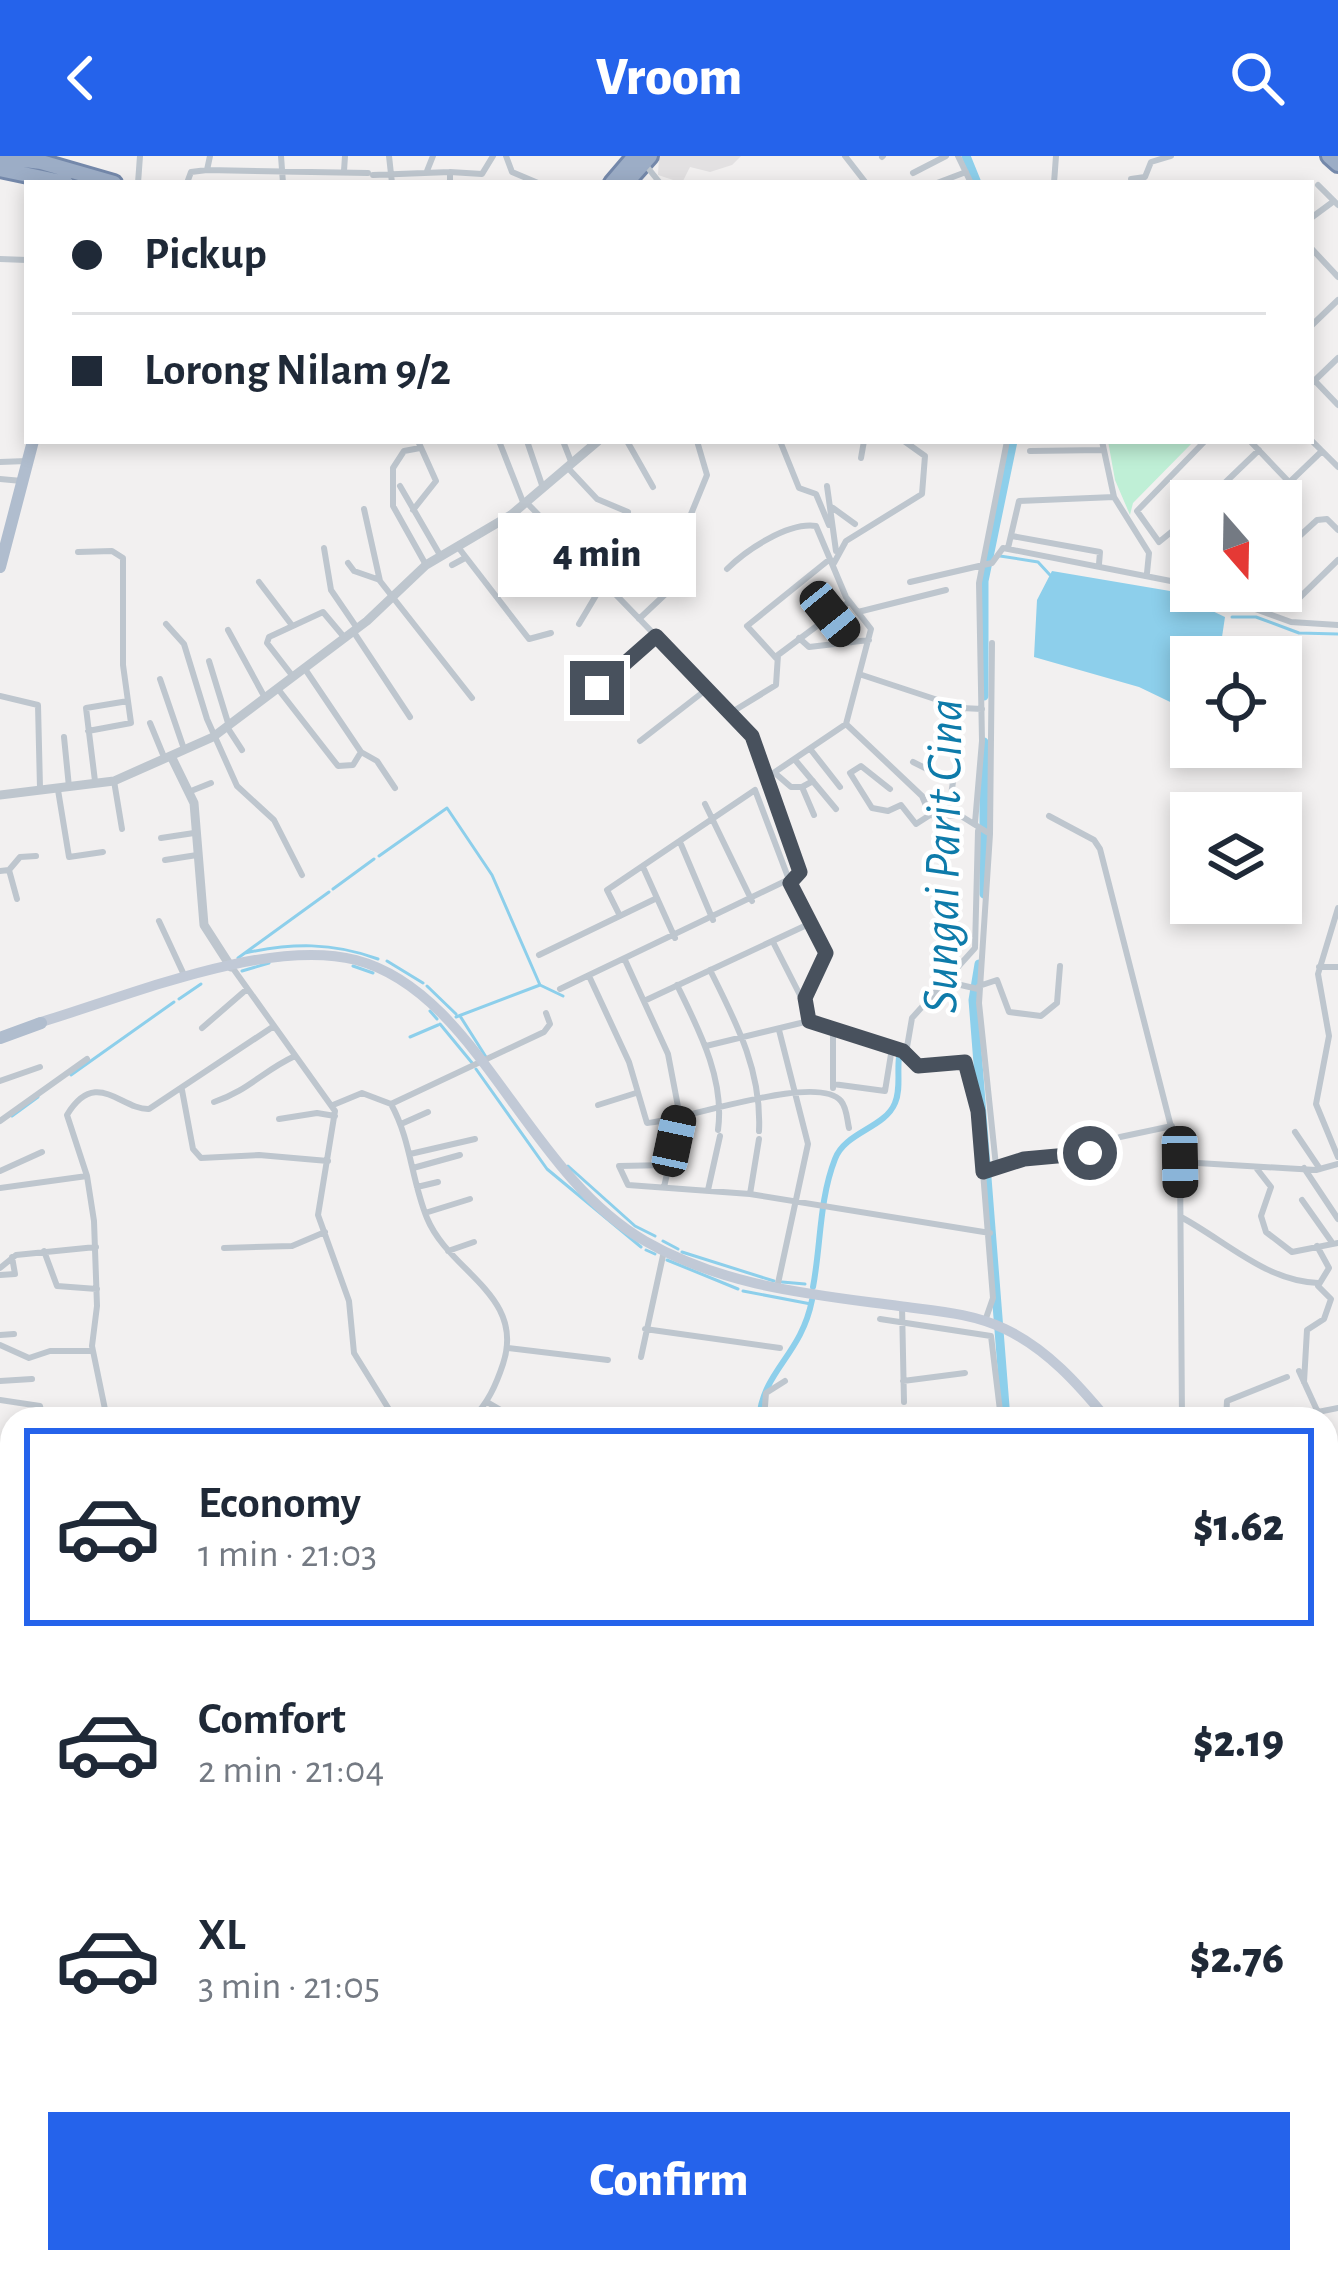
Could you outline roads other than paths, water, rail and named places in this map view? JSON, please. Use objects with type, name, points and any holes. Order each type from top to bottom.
[{"type":"highway","points":[[1330,156],[1338,164]]},
{"type":"highway","points":[[0,157],[24,158],[69,175]]},
{"type":"highway","points":[[616,180],[642,158]]},
{"type":"highway","points":[[0,169],[69,175]]},
{"type":"main road","points":[[0,567],[32,444]]},
{"type":"main road","points":[[0,1033],[292,953],[361,961],[429,1000],[597,1207],[664,1251],[776,1291],[902,1306],[1007,1330],[1063,1370],[1096,1407]]},
{"type":"street","points":[[207,170],[210,156]]},
{"type":"street","points":[[280,156],[282,179]]},
{"type":"street","points":[[344,171],[345,156]]},
{"type":"street","points":[[389,156],[392,179]]},
{"type":"street","points":[[427,171],[433,156]]},
{"type":"street","points":[[189,180],[191,172],[207,170],[282,179],[344,171],[392,179],[427,171],[490,175],[493,156]]},
{"type":"street","points":[[506,156],[514,174],[530,180]]},
{"type":"street","points":[[845,156],[864,180]]},
{"type":"street","points":[[914,173],[946,156]]},
{"type":"street","points":[[958,156],[970,180]]},
{"type":"street","points":[[1131,179],[1145,177],[1151,162],[1171,156]]},
{"type":"street","points":[[450,172],[450,180]]},
{"type":"street","points":[[945,180],[966,172]]},
{"type":"street","points":[[1318,184],[1336,203]]},
{"type":"street","points":[[1314,251],[1338,277]]},
{"type":"street","points":[[1314,323],[1338,300]]},
{"type":"street","points":[[1314,313],[1319,319]]},
{"type":"street","points":[[1314,381],[1338,358]]},
{"type":"street","points":[[1314,383],[1338,405]]},
{"type":"street","points":[[1314,443],[1338,467]]},
{"type":"street","points":[[413,510],[436,481],[419,444],[404,452],[394,466],[392,501],[426,565]]},
{"type":"street","points":[[500,444],[526,504],[752,736],[772,775],[773,804],[800,872],[790,883],[560,989]]},
{"type":"street","points":[[528,444],[544,489]]},
{"type":"street","points":[[564,444],[570,466],[597,499],[628,512]]},
{"type":"street","points":[[0,795],[114,781],[213,736],[351,632],[426,565],[526,504],[595,444]]},
{"type":"street","points":[[629,444],[653,487]]},
{"type":"street","points":[[688,518],[707,476],[698,444]]},
{"type":"street","points":[[781,444],[799,488],[816,494],[829,525],[834,559]]},
{"type":"street","points":[[861,458],[863,444]]},
{"type":"street","points":[[731,713],[776,685],[776,658],[747,626],[834,559],[850,537],[922,494],[925,456],[908,444]]},
{"type":"street","points":[[906,1053],[912,1018],[950,983],[978,937],[986,563],[1006,444]]},
{"type":"street","points":[[1170,533],[1159,542],[1138,519],[1138,508],[1202,444]]},
{"type":"street","points":[[1253,444],[1287,480]]},
{"type":"street","points":[[1030,451],[1102,446],[1114,497],[1149,553],[1147,574]]},
{"type":"street","points":[[1228,480],[1259,450]]},
{"type":"street","points":[[1291,480],[1322,451]]},
{"type":"street","points":[[0,462],[27,461]]},
{"type":"street","points":[[0,479],[22,481]]},
{"type":"street","points":[[400,486],[440,555]]},
{"type":"street","points":[[827,486],[833,508],[829,525]]},
{"type":"street","points":[[1008,548],[1017,504],[1024,500],[1114,497]]},
{"type":"street","points":[[833,508],[855,524]]},
{"type":"street","points":[[364,509],[380,581],[472,698]]},
{"type":"street","points":[[639,619],[678,578],[681,550],[657,534],[662,520]]},
{"type":"street","points":[[1302,533],[1317,520],[1327,520],[1338,530]]},
{"type":"street","points":[[727,569],[742,554],[807,524],[816,526],[849,602],[869,625],[862,675],[846,724],[772,775]]},
{"type":"street","points":[[1012,536],[1100,552],[1099,564]]},
{"type":"street","points":[[579,624],[633,540]]},
{"type":"street","points":[[458,546],[529,639],[551,633]]},
{"type":"street","points":[[324,548],[331,590],[351,632],[410,717]]},
{"type":"street","points":[[910,582],[986,563],[1008,548],[1170,579]]},
{"type":"street","points":[[78,552],[112,551],[123,558],[129,725],[88,731]]},
{"type":"street","points":[[452,565],[466,559]]},
{"type":"street","points":[[1302,595],[1338,560]]},
{"type":"street","points":[[348,562],[354,571],[380,581]]},
{"type":"street","points":[[618,597],[650,562]]},
{"type":"street","points":[[259,581],[291,624]]},
{"type":"street","points":[[858,612],[946,590]]},
{"type":"street","points":[[776,658],[849,602]]},
{"type":"street","points":[[291,674],[267,640],[323,612],[351,632]]},
{"type":"street","points":[[1264,612],[1291,622],[1338,625]]},
{"type":"street","points":[[830,614],[852,642]]},
{"type":"street","points":[[166,624],[184,644],[213,736],[237,786],[274,820],[302,875]]},
{"type":"street","points":[[228,630],[264,696]]},
{"type":"street","points":[[597,688],[656,636]]},
{"type":"street","points":[[799,638],[809,647],[869,640]]},
{"type":"street","points":[[992,643],[976,988],[989,1169],[993,1298],[988,1326],[999,1407]]},
{"type":"street","points":[[209,661],[228,727],[242,750]]},
{"type":"street","points":[[303,665],[361,752],[377,761],[394,788]]},
{"type":"street","points":[[862,675],[962,709],[982,709]]},
{"type":"street","points":[[160,679],[185,752]]},
{"type":"street","points":[[275,686],[338,766],[353,765],[361,752]]},
{"type":"street","points":[[640,741],[707,688]]},
{"type":"street","points":[[0,696],[38,705],[40,792]]},
{"type":"street","points":[[95,785],[89,704],[128,701]]},
{"type":"street","points":[[150,723],[191,791],[201,855],[204,925],[333,1105],[335,1117],[318,1215],[349,1301],[354,1353],[388,1407]]},
{"type":"street","points":[[846,724],[922,796],[930,815]]},
{"type":"street","points":[[64,737],[69,857],[103,852]]},
{"type":"street","points":[[811,750],[840,788]]},
{"type":"street","points":[[796,761],[836,809]]},
{"type":"street","points":[[913,761],[953,782],[948,814]]},
{"type":"street","points":[[890,789],[861,766],[850,773],[872,808],[887,812],[902,805],[916,824],[930,815],[948,814],[980,830]]},
{"type":"street","points":[[772,775],[791,787],[813,781]]},
{"type":"street","points":[[114,781],[122,829]]},
{"type":"street","points":[[191,791],[212,782]]},
{"type":"street","points":[[802,787],[814,815]]},
{"type":"street","points":[[620,916],[607,890],[755,790],[790,883],[826,958],[804,1003]]},
{"type":"street","points":[[705,804],[752,901]]},
{"type":"street","points":[[1048,817],[1094,840],[1100,849],[1172,1126],[1180,1162],[1182,1407]]},
{"type":"street","points":[[161,838],[198,832]]},
{"type":"street","points":[[680,842],[713,920]]},
{"type":"street","points":[[165,860],[201,855]]},
{"type":"street","points":[[17,899],[4,871],[20,857],[36,856]]},
{"type":"street","points":[[643,867],[675,938]]},
{"type":"street","points":[[539,955],[657,898]]},
{"type":"street","points":[[1180,1162],[1320,1169],[1338,1161],[1316,1111],[1329,1036],[1319,967],[1338,908]]},
{"type":"street","points":[[159,921],[186,980]]},
{"type":"street","points":[[644,1001],[811,923]]},
{"type":"street","points":[[772,941],[809,1021]]},
{"type":"street","points":[[626,960],[668,1054],[680,1117],[664,1187]]},
{"type":"street","points":[[950,983],[976,988],[993,979],[1009,1012],[1041,1016],[1057,1003],[1060,966]]},
{"type":"street","points":[[1319,967],[1338,967]]},
{"type":"street","points":[[710,970],[744,1038],[761,1099],[750,1194]]},
{"type":"street","points":[[589,976],[629,1061],[647,1123],[796,1093],[833,1096],[843,1104],[849,1129]]},
{"type":"street","points":[[677,985],[706,1046],[721,1108],[708,1190]]},
{"type":"street","points":[[202,1028],[248,989]]},
{"type":"street","points":[[391,1104],[544,1033],[550,1024],[546,1013]]},
{"type":"street","points":[[706,1046],[809,1021],[906,1053],[922,1066],[965,1062],[989,1169]]},
{"type":"street","points":[[104,1407],[93,1352],[96,1247],[87,1176],[66,1121],[75,1103],[107,1092],[128,1097],[146,1110],[274,1026]]},
{"type":"street","points":[[776,1291],[808,1136],[779,1030]]},
{"type":"street","points":[[832,1032],[833,1096]]},
{"type":"street","points":[[833,1084],[885,1091],[892,1048]]},
{"type":"street","points":[[214,1102],[253,1088],[270,1067],[295,1056]]},
{"type":"street","points":[[0,1120],[86,1059]]},
{"type":"street","points":[[0,1081],[40,1067]]},
{"type":"street","points":[[182,1090],[193,1149],[201,1158],[260,1155],[328,1161]]},
{"type":"street","points":[[333,1105],[362,1093],[391,1104],[425,1213],[448,1251],[496,1298],[508,1348],[483,1407]]},
{"type":"street","points":[[598,1105],[636,1093]]},
{"type":"street","points":[[401,1124],[428,1112]]},
{"type":"street","points":[[279,1118],[317,1113],[335,1117]]},
{"type":"street","points":[[989,1169],[1090,1153],[1120,1137],[1172,1126]]},
{"type":"street","points":[[1295,1132],[1320,1169]]},
{"type":"street","points":[[410,1154],[475,1139]]},
{"type":"street","points":[[0,1171],[42,1152]]},
{"type":"street","points":[[412,1168],[460,1155]]},
{"type":"street","points":[[669,1165],[619,1166],[626,1184],[797,1200],[990,1233]]},
{"type":"street","points":[[1254,1166],[1271,1190],[1261,1216],[1266,1232],[1292,1252],[1335,1243],[1303,1200]]},
{"type":"street","points":[[1304,1168],[1338,1219]]},
{"type":"street","points":[[0,1188],[87,1176]]},
{"type":"street","points":[[417,1186],[438,1182]]},
{"type":"street","points":[[425,1213],[470,1199]]},
{"type":"street","points":[[1181,1217],[1240,1250],[1265,1272],[1318,1282],[1331,1300],[1324,1319],[1307,1330],[1304,1382]]},
{"type":"street","points":[[224,1248],[292,1246],[325,1232]]},
{"type":"street","points":[[448,1251],[474,1242]]},
{"type":"street","points":[[1317,1246],[1329,1268],[1318,1282]]},
{"type":"street","points":[[12,1257],[16,1278],[0,1272],[12,1257],[96,1247]]},
{"type":"street","points":[[44,1251],[57,1286],[97,1289]]},
{"type":"street","points":[[641,1357],[664,1251]]},
{"type":"street","points":[[902,1306],[904,1402]]},
{"type":"street","points":[[880,1318],[988,1326]]},
{"type":"street","points":[[646,1329],[780,1348]]},
{"type":"street","points":[[0,1335],[14,1334]]},
{"type":"street","points":[[0,1346],[28,1358],[50,1351],[93,1352]]},
{"type":"street","points":[[508,1348],[608,1360]]},
{"type":"street","points":[[1299,1371],[1316,1407]]},
{"type":"street","points":[[903,1381],[965,1373]]},
{"type":"street","points":[[1227,1407],[1227,1401],[1287,1377]]},
{"type":"street","points":[[0,1381],[32,1379]]},
{"type":"street","points":[[765,1407],[766,1393],[785,1381]]},
{"type":"street","points":[[0,1400],[40,1407]]},
{"type":"street","points":[[487,1402],[495,1407]]},
{"type":"water","points":[[1052,571],[1170,591],[1170,612],[1214,612],[1225,617],[1222,636],[1170,636],[1170,702],[1139,687],[1034,657],[1037,600]]},
{"type":"waterway","name":"Sungai Parit Cina","points":[[966,156],[976,180]]},
{"type":"waterway","name":"Sungai Parit Cina","points":[[984,696],[984,581],[1012,444]]},
{"type":"waterway","points":[[1000,556],[1038,562],[1050,575]]},
{"type":"waterway","points":[[1232,617],[1256,617],[1299,633],[1338,634]]},
{"type":"waterway","name":"Sungai Parit Cina","points":[[984,742],[984,894]]},
{"type":"waterway","points":[[379,856],[447,808],[492,875],[540,985],[456,1017]]},
{"type":"waterway","points":[[333,889],[374,859]]},
{"type":"waterway","points":[[238,958],[329,892]]},
{"type":"waterway","points":[[245,953],[312,946],[378,959]]},
{"type":"waterway","points":[[387,961],[423,983]]},
{"type":"waterway","points":[[242,971],[269,963]]},
{"type":"waterway","name":"Sungai Parit Cina","points":[[979,964],[973,1000],[1005,1407]]},
{"type":"waterway","points":[[353,966],[373,973]]},
{"type":"waterway","points":[[179,999],[201,984]]},
{"type":"waterway","points":[[540,985],[563,996]]},
{"type":"waterway","points":[[427,986],[456,1014]]},
{"type":"waterway","points":[[71,1075],[174,1002]]},
{"type":"waterway","points":[[430,1011],[437,1019]]},
{"type":"waterway","points":[[460,1016],[486,1057]]},
{"type":"waterway","points":[[440,1024],[473,1064]]},
{"type":"waterway","points":[[410,1037],[438,1025]]},
{"type":"waterway","points":[[813,1287],[823,1206],[835,1159],[847,1142],[890,1111],[898,1092],[899,1057]]},
{"type":"waterway","points":[[476,1069],[547,1169],[641,1247]]},
{"type":"waterway","points":[[12,1116],[38,1097]]},
{"type":"waterway","points":[[568,1166],[635,1226],[655,1236]]},
{"type":"waterway","points":[[663,1241],[678,1249]]},
{"type":"waterway","points":[[646,1250],[655,1254]]},
{"type":"waterway","points":[[682,1252],[774,1281]]},
{"type":"waterway","points":[[667,1260],[738,1289]]},
{"type":"waterway","points":[[782,1282],[805,1284]]},
{"type":"waterway","points":[[743,1291],[811,1304]]},
{"type":"waterway","points":[[761,1407],[767,1388],[800,1335],[812,1300]]}]
